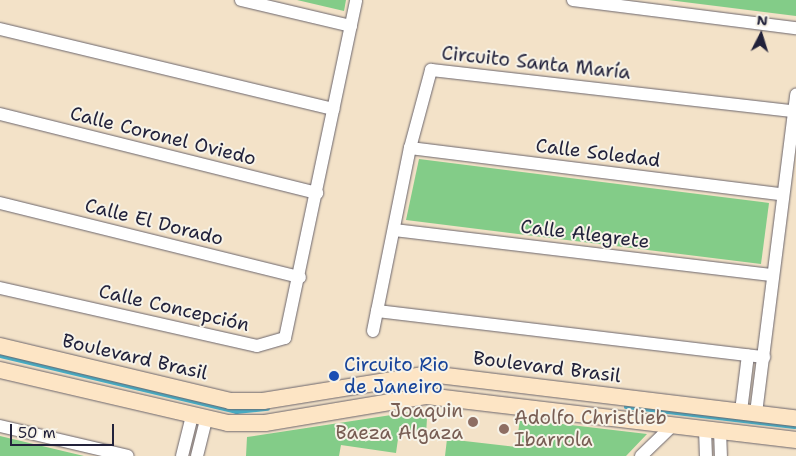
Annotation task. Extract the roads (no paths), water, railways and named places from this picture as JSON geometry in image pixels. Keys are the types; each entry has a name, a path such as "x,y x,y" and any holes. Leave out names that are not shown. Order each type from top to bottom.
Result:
{"main road":[{"name":"Boulevard Brasil","path":"0,346 248,402 430,374 796,418"},
{"path":"0,370 199,418 248,425 427,396 796,440"}],"street":[{"path":"241,0 351,26"},
{"name":"Calle Concepción","path":"0,288 257,346 285,338 288,334 300,277 356,0"},
{"path":"573,0 796,28"},
{"path":"0,31 334,109"},
{"name":"Circuito Santa María","path":"373,331 410,148 426,77 431,70 439,68 793,111"},
{"path":"748,412 764,357 771,276 796,94"},
{"name":"Calle Coronel Oviedo","path":"0,114 317,194"},
{"name":"Calle Soledad","path":"410,148 781,194"},
{"name":"Calle El Dorado","path":"0,203 300,277"},
{"name":"Calle Alegrete","path":"394,230 771,276"},
{"path":"377,312 764,357"},
{"path":"748,355 748,412"},
{"path":"182,456 199,418"},
{"path":"198,456 199,418"},
{"path":"641,456 673,425"},
{"path":"0,426 128,456"},
{"path":"706,456 712,430"},
{"path":"712,430 721,456"}],"waterway":[{"path":"0,355 236,411 267,408"},
{"path":"626,406 794,426"}],"place":[{"name":"Circuito Rio de Janeiro","path":"334,376"},
{"name":"Joaquin Baeza Algaza","path":"473,422"},
{"name":"Adolfo Christlieb Ibarrola","path":"504,429"}]}
